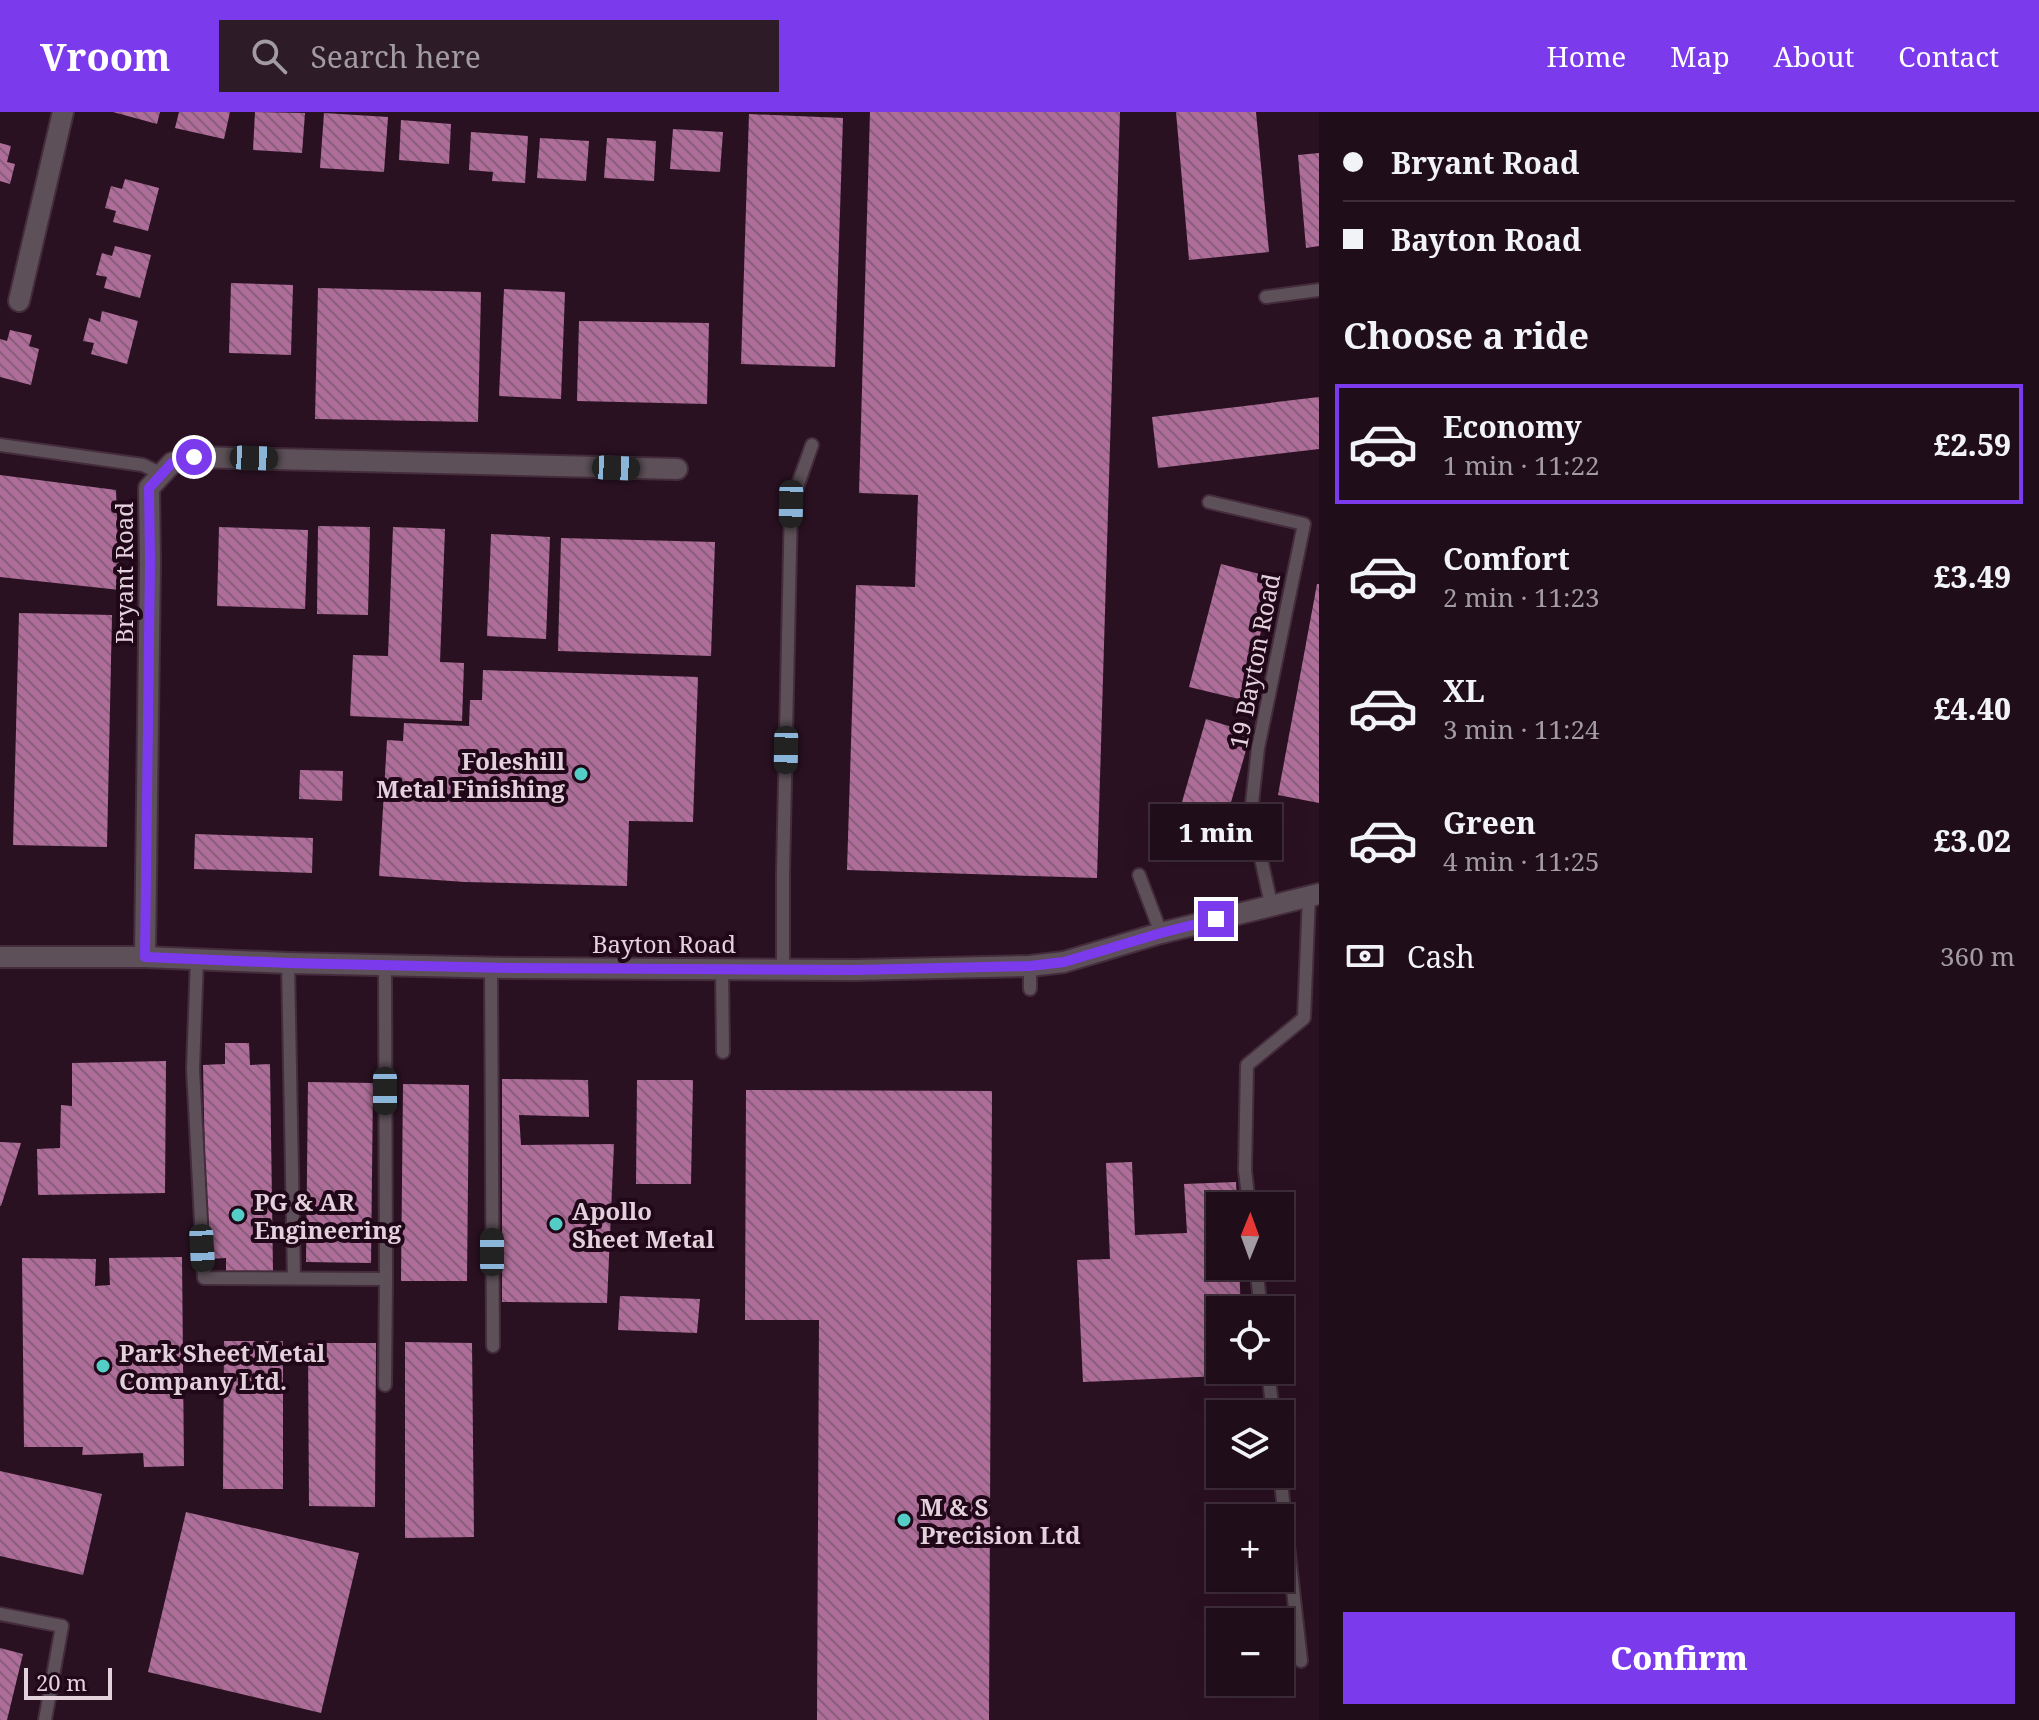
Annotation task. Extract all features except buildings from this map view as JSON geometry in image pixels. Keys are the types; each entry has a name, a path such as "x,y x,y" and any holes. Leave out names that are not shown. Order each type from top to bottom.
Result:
{"street":[{"path":"19,301 63,112"},
{"path":"162,474 172,463 194,457 677,469"},
{"name":"Bryant Road","path":"145,957 149,488 162,474"},
{"name":"Bayton Road","path":"0,957 145,957 385,965 783,970 1030,966 1064,962 1161,933 1314,895"}],"lane":[{"path":"1266,297 1319,290"},
{"path":"0,445 143,465 162,474"},
{"path":"783,970 791,504 812,445"},
{"name":"19 Bayton Road","path":"1209,502 1304,524 1258,748 1251,813 1271,904"},
{"path":"1139,875 1161,933"},
{"path":"1247,1192 1247,1065 1304,1018 1314,895"},
{"path":"197,959 193,1069 204,1278 386,1279"},
{"path":"288,963 294,1278"},
{"path":"385,965 385,1385"},
{"path":"1030,966 1030,989"},
{"path":"491,967 493,1346"},
{"path":"722,969 723,1052"},
{"path":"1282,1488 1301,1661"},
{"path":"0,1614 62,1626 45,1720"}],"place":[{"name":"Foleshill Metal Finishing","path":"581,774"},
{"name":"PG & AR Engineering","path":"238,1215"},
{"name":"Apollo Sheet Metal","path":"556,1224"},
{"name":"Park Sheet Metal Company Ltd.","path":"103,1366"},
{"name":"M & S Precision Ltd","path":"904,1520"}],"route":[{"path":"194,457 172,463 149,488 145,957 515,968 855,970 1030,966 1064,962 1216,919"}]}
